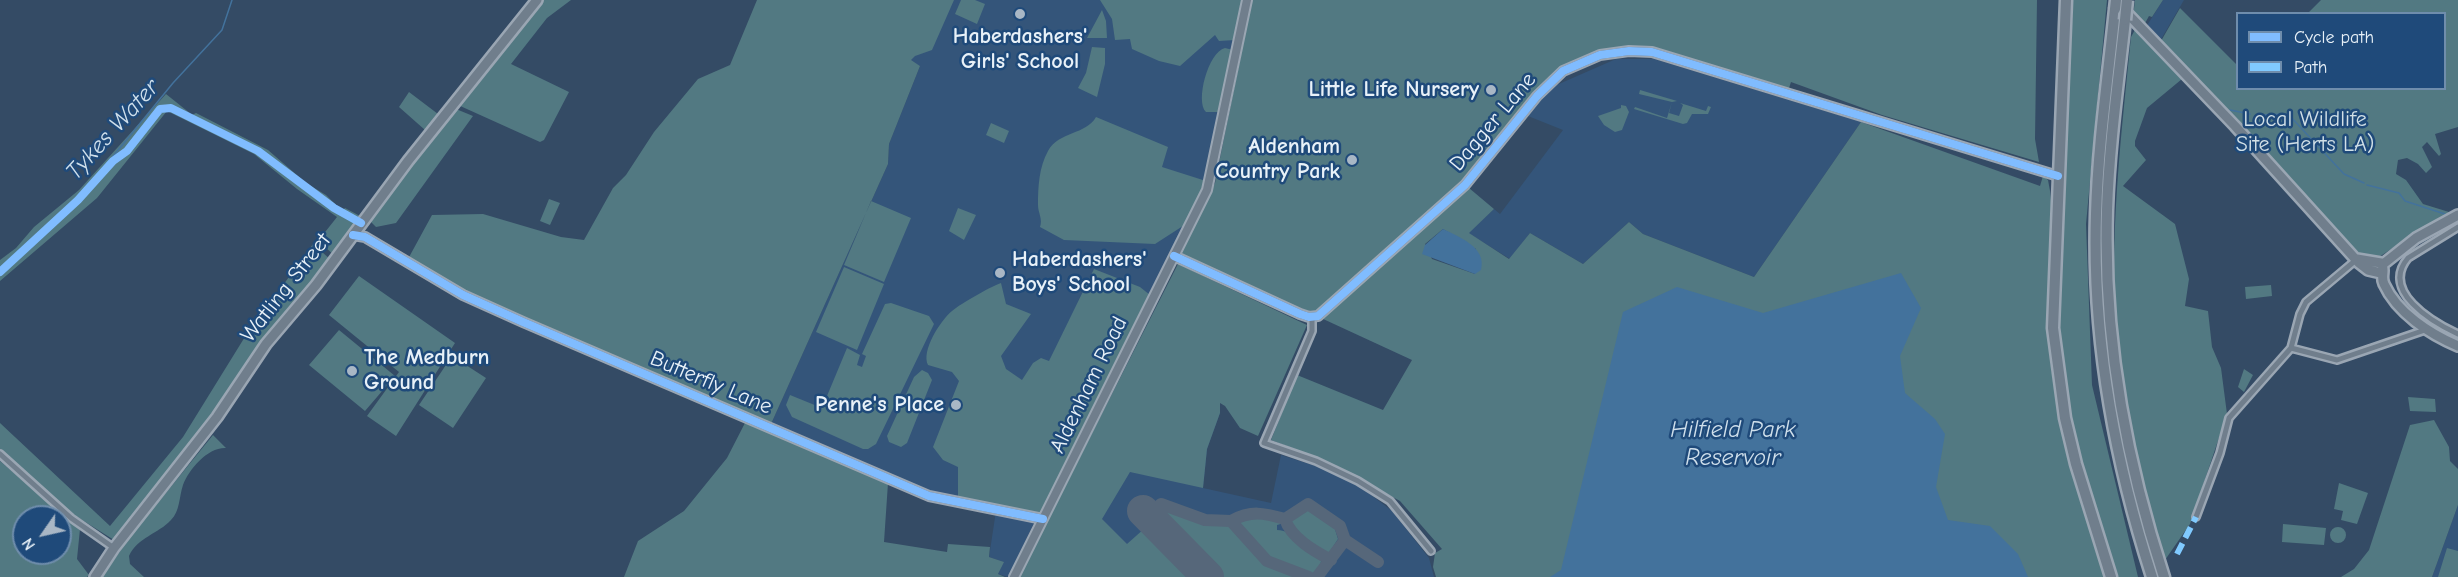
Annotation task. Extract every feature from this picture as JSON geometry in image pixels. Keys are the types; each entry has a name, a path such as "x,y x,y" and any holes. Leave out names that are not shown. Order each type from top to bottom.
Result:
{"highway":[{"path":"2066,0 2053,279 2056,369 2076,464 2111,577"},
{"path":"2127,0 2108,188 2109,311 2116,382 2127,446 2143,511 2164,577"},
{"path":"2115,3 2097,188 2098,312 2105,384 2118,456 2152,577"}],"main road":[{"name":"Watling Street","path":"95,577 114,548 217,417 266,344 360,231 537,0"},
{"path":"2115,3 2357,259 2378,268 2389,293 2426,330 2458,346"},
{"path":"2378,268 2416,238 2458,215"}],"street":[{"name":"Aldenham Road","path":"1014,577 1209,183 1247,0"},
{"name":"Dagger Lane","path":"1312,318 1331,306 1459,191 1553,79 1587,59 1614,52 1652,52 2058,176"},
{"path":"2458,227 2409,258 2402,266 2399,278 2405,295 2427,317 2458,334"},
{"name":"Butterfly Lane","path":"360,231 464,295 929,496 1043,519"},
{"path":"1174,256 1312,318 1312,331 1264,443 1316,461 1358,481 1390,501 1431,551"},
{"path":"2196,517 2220,453 2229,418 2291,348 2300,314 2306,302 2357,259"},
{"path":"2291,348 2337,360 2426,330"},
{"path":"0,454 71,518 114,548"}],"shaded area":[{"name":"Haberdashers' Boys' School","path":"784,0 1243,0 1206,181 1041,513 932,494 771,424 888,164 889,144 920,66"},
{"path":"2163,0 2184,0 2160,41 2146,27"},
{"path":"1616,59 1654,59 1861,122 1754,277 1643,234 1629,222 1583,264 1530,233 1510,259 1468,233 1494,209 1500,214 1563,130 1528,116 1552,87"},
{"path":"1220,402 1220,413 1207,449 1203,488 1271,503 1281,455 1322,468 1362,488 1392,511 1429,558 1434,577 1019,577 1097,419"},
{"path":"2458,505 2458,577 2432,577"},
{"path":"996,511 1035,521 1008,577 998,574 1003,562 989,557"}],"green space":[{"path":"542,0 571,0 547,18 511,64 569,92 544,140 540,142 458,105"},
{"path":"757,0 954,0 932,50 915,56 911,60 920,66 889,144 888,164 771,424 541,327 408,259 432,215 483,214 561,237 584,240 613,188 626,175 654,132 698,79 730,65"},
{"path":"961,0 975,0 985,4 977,24 955,14"},
{"path":"1100,0 1243,0 1235,40 1219,41 1215,35 1180,66 1159,61 1132,49 1130,39 1115,40 1112,19"},
{"name":"Aldenham Country Park","path":"1252,0 2037,0 2035,139 2039,162 1882,115 1791,82 1788,91 1644,48 1624,47 1594,53 1563,68 1471,176 1323,309 1307,313 1181,255 1215,183"},
{"path":"2073,0 2107,0 2086,224 2092,385 2138,577 2118,577 2070,427 2057,353 2059,229 2065,177"},
{"path":"2135,0 2163,0 2144,25 2133,17"},
{"name":"Local Wildlife Site (Herts LA)","path":"2321,0 2458,0 2458,127 2435,134 2441,154 2439,156 2427,142 2422,147 2432,167 2426,173 2418,164 2407,158 2398,160 2396,174 2406,180 2423,204 2449,212 2450,215 2426,226 2376,259 2358,256 2151,32 2161,41 2180,8 2236,64 2236,90 2446,90 2446,12 2309,12"},
{"path":"1102,10 1106,21 1107,38 1087,38"},
{"path":"2136,28 2182,79 2147,108 2135,141 2135,146 2146,160 2123,186 2175,224 2189,279 2185,306 2208,311 2212,347 2221,368 2227,414 2190,524 2165,560 2132,437 2121,374 2115,310 2118,173 2131,37"},
{"path":"1092,47 1105,48 1105,64 1097,97 1078,88 1086,73"},
{"path":"1225,48 1233,50 1220,112 1206,112 1202,98 1205,78 1213,58"},
{"path":"1640,90 1677,101 1672,102 1639,94"},
{"path":"409,92 438,114 425,130 399,107"},
{"path":"166,94 191,114 169,106 159,108 127,150 109,163 79,198 0,271 0,260 16,248 34,227 79,190"},
{"path":"1672,102 1669,113 1679,116 1683,105 1680,103 1706,111 1708,106 1711,107 1708,114 1692,114 1687,123 1683,124 1634,109 1635,107 1667,118"},
{"path":"1621,105 1626,106 1629,112 1622,130 1615,132 1604,125 1598,116 1621,108"},
{"path":"165,108 174,109 257,152 296,181 258,150 192,115 196,113 268,150 306,183 326,195 342,211 345,208 360,216 334,255 318,241 337,217 297,189 254,154 167,111 97,198 0,281 0,274 80,201"},
{"path":"456,109 473,116 396,223 376,227 368,219"},
{"path":"1096,117 1168,147 1162,167 1206,181 1186,224 1155,244 1064,240 1040,227 1039,184 1048,151 1059,140 1086,127"},
{"path":"1861,122 2040,186 2043,176 2048,180 2052,214 2048,324 2054,385 2073,468 2108,577 1436,577 1433,567 1435,553 1442,549 1400,501 1330,463 1271,440 1297,375 1383,410 1412,360 1321,318 1469,188 1494,209 1469,233 1509,259 1530,233 1583,264 1629,222 1643,234 1754,277","holes":["1443,229 1476,249 1475,274 1432,259 1425,244"]},
{"path":"991,123 1009,131 1004,143 986,135"},
{"path":"549,199 560,203 550,225 540,221"},
{"path":"871,201 911,218 884,282 844,265"},
{"path":"958,208 976,215 964,240 949,231"},
{"path":"313,244 331,260 203,431 114,540 72,514 72,505 62,505 0,449 0,423 110,526 183,437 243,340"},
{"path":"1178,264 1307,325 1258,436 1240,428 1225,406 1220,403 1220,413 1207,449 1203,488 1130,472 1102,519 1127,544 1145,528 1193,577 1019,577"},
{"path":"844,267 884,284 857,350 816,332"},
{"path":"1094,269 1140,287 1150,295 1041,513 958,497 958,467 943,460 933,447 959,381 952,372 928,365 929,344 937,329 956,308 1001,283 1006,304 1031,314 1001,356 1006,369 1022,380 1033,363 1041,358 1049,361"},
{"path":"359,276 455,343 396,436 367,416 399,372 329,315"},
{"path":"2271,285 2272,296 2246,299 2245,287"},
{"path":"891,303 929,316 934,324 876,444 863,449 792,417 786,405 790,395 822,408 847,348 860,355 857,365 862,367 866,356 862,354 885,304"},
{"name":"The Medburn Ground","path":"339,330 395,376 365,411 309,365"},
{"path":"452,356 486,378 453,428 419,405"},
{"path":"2244,369 2253,375 2244,392 2238,387"},
{"path":"922,370 928,373 932,380 907,443 901,447 889,442 887,436 914,377"},
{"path":"2408,397 2435,399 2436,412 2410,411"},
{"path":"2434,420 2449,447 2450,461 2458,469 2458,505 2432,577 2341,577 2354,569 2369,550 2410,425"},
{"path":"746,421 888,483 884,542 947,552 948,544 990,547 989,557 1004,562 998,574 1005,577 624,577 638,541 684,511 727,458"},
{"path":"213,435 226,448 213,451 194,466 183,485 174,516 166,525 138,544 129,556 130,564 144,577 102,577 130,537"},
{"path":"0,461 52,505 12,505 12,565 72,565 72,522 80,529 77,559 89,575 87,577 0,577"},
{"path":"2339,483 2368,493 2357,524 2341,520 2343,511 2334,509"},
{"path":"1162,507 1208,523 1233,525 1266,563 1302,577 1222,577 1161,513"},
{"path":"1307,509 1334,526 1338,539 1327,556 1313,548 1290,526 1290,522"},
{"path":"1252,515 1284,523 1277,525 1277,530 1290,533 1323,558 1315,574 1310,575 1266,557 1238,523 1238,520"},
{"path":"2283,524 2326,528 2324,545 2282,542"},
{"path":"2338,527 2346,535 2338,543 2330,535"},
{"path":"2447,548 2458,551 2458,577 2438,577"}],"water":[{"path":"1443,229 1464,239 1476,249 1482,262 1481,270 1475,274 1422,254 1425,245"},
{"name":"Hilfield Park Reservoir","path":"1901,273 1921,308 1900,356 1905,393 1935,419 1945,434 1936,487 1948,520 1990,526 2018,554 2028,577 1550,577 1561,570 1623,312 1677,287 1763,313"}],"waterway":[{"name":"Tykes Water","path":"0,270 76,200 97,176 173,83 222,30 232,0"},
{"path":"2230,110 2250,114"},
{"path":"2259,115 2288,114 2344,174 2364,183"},
{"path":"2367,185 2399,193 2405,201 2445,214"}],"taxiway":[{"path":"1152,521 1151,513 1161,504 1205,520 1231,521 1267,561 1309,577"},
{"path":"1231,521 1251,514 1271,515 1285,519 1308,504 1340,526 1345,540 1378,562"},
{"path":"1285,519 1298,538 1331,560"},
{"path":"1317,577 1345,540"}],"runway":[{"path":"1143,511 1208,577"}],"marked path":[{"path":"2177,554 2196,517"}],"cycle path":[{"path":"1174,256 1300,314 1309,317 1318,316 1465,185 1537,96 1563,71 1600,55 1629,51 1652,52 2058,176"},
{"path":"0,272 78,200 113,161 127,151 160,109 171,108 258,151 334,208 361,223"},
{"path":"353,235 365,237 463,295 929,496 1043,519"}],"place":[{"name":"Haberdashers' Girls' School","path":"1020,14"},
{"name":"Little Life Nursery","path":"1491,90"},
{"name":"Aldenham Country Park","path":"1352,160"},
{"name":"Haberdashers' Boys' School","path":"1000,273"},
{"name":"The Medburn Ground","path":"352,371"},
{"name":"Penne's Place","path":"956,405"}]}
